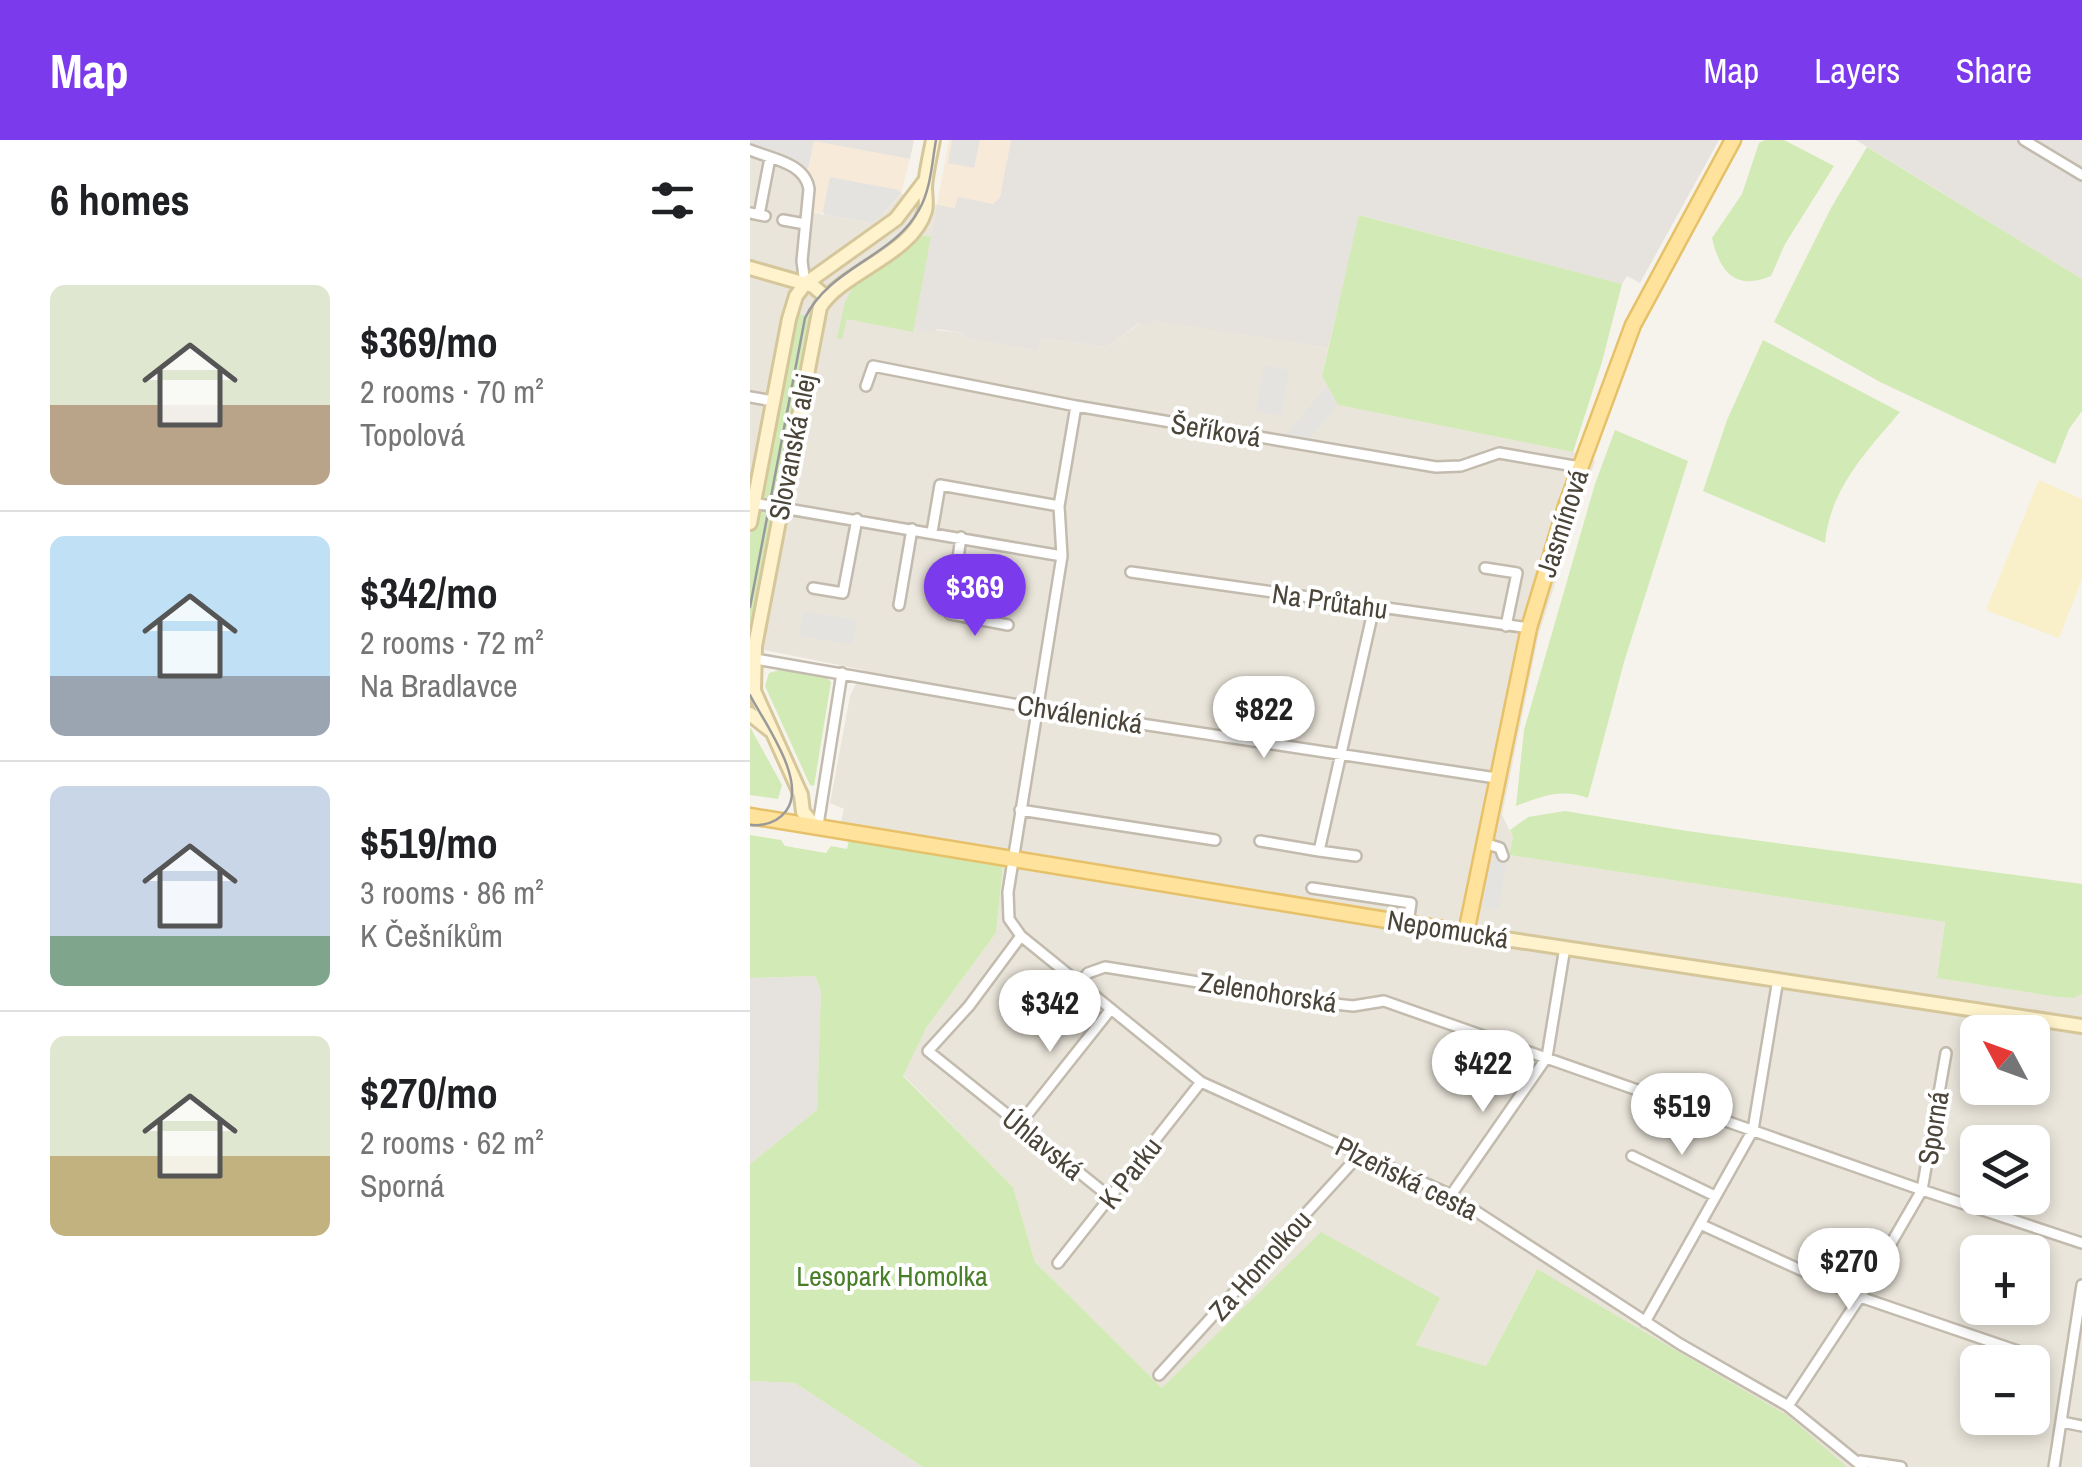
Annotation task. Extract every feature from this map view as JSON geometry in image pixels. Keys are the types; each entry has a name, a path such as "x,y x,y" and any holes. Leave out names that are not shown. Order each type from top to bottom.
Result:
{"main road":[{"path":"750,268 805,284 826,297 915,228 926,209 926,179 933,140"},
{"name":"Jasmínová","path":"1466,934 1529,628 1580,466 1633,325 1733,140"},
{"path":"805,284 896,219 926,179"},
{"name":"Slovanská alej","path":"750,523 791,310 805,284"},
{"name":"Slovanská alej","path":"816,825 804,815 802,802 752,686 755,646 814,328 826,297"},
{"path":"750,714 774,736"},
{"path":"786,821 798,812 802,802"},
{"name":"Nepomucká","path":"750,816 1466,934 2082,1026"}],"street":[{"path":"2024,140 2082,175"},
{"name":"Slovanská alej","path":"750,150 806,176 809,190 802,261 805,284"},
{"path":"758,215 770,158"},
{"path":"783,220 805,224"},
{"name":"Šeříková","path":"866,386 873,366 1076,406 1436,467 1461,466 1499,453 1580,466"},
{"path":"750,397 773,401"},
{"path":"1022,936 1009,919 1008,892 1062,556 1059,506 1076,406"},
{"path":"932,532 940,484 1059,506"},
{"path":"753,503 1062,556"},
{"path":"813,588 843,593 857,519"},
{"path":"899,605 912,528"},
{"path":"961,537 950,614 1008,625"},
{"path":"1485,568 1517,573 1506,626"},
{"name":"Na Průtahu","path":"1130,572 1529,628"},
{"path":"1319,851 1374,608"},
{"name":"Chválenická","path":"753,658 1036,708 1496,778"},
{"path":"816,825 842,673"},
{"path":"1020,810 1215,840"},
{"path":"1260,841 1356,856"},
{"path":"1484,843 1500,848 1502,856"},
{"path":"1312,888 1411,904 1408,923"},
{"name":"Plzeňská cesta","path":"1022,936 1201,1082 1451,1195 1645,1322 1788,1406 1860,1464"},
{"name":"Úhlavská","path":"1022,936 970,1006 928,1051 1111,1198"},
{"path":"1451,1195 1546,1057 1566,948"},
{"name":"Zelenohorská","path":"1080,983 1088,973 1105,966 1335,1004 1353,1006 1384,1001 2082,1243"},
{"path":"1645,1322 1753,1130 1778,979"},
{"path":"1019,1125 1111,1009"},
{"name":"Sporná","path":"1788,1406 1860,1297 1922,1190 1946,1052"},
{"name":"K Parku","path":"1058,1263 1201,1082"},
{"name":"Za Homolkou","path":"1160,1376 1360,1154"},
{"path":"1632,1156 1715,1196"},
{"path":"1700,1224 1860,1297 2000,1345"},
{"path":"2054,1467 2082,1285"},
{"path":"2062,1422 2082,1426"},
{"path":"1860,1464 1901,1467"}],"shaded area":[{"path":"750,140 914,140 910,159 814,141 808,169 750,145"},
{"path":"750,140 814,141 808,169 750,145"},
{"path":"949,140 1011,140 1000,197 993,204 958,197 956,208 937,205"},
{"path":"952,140 980,140 974,168 948,163"},
{"path":"1011,140 1719,140 1640,283 1627,276 1622,284 1360,215 1328,348 1152,320 1151,324 1139,323 1107,347 1041,338 1038,351 965,338 964,333 937,329 932,333 914,328 937,205 955,208 958,197 993,204 1000,197"},
{"path":"1856,140 2082,140 2082,279 1923,181"},
{"path":"814,141 910,159 901,194 878,220 869,223 810,211 816,182 805,169 809,169"},
{"path":"750,145 805,169 809,178 816,181 810,212 869,223 878,220 901,194 937,205 915,328 964,333 966,338 1038,351 1041,338 1107,347 1152,319 1328,348 1322,376 1338,405 1573,452 1595,461 1539,633 1502,815 1513,837 1509,855 1945,922 1937,978 2058,997 2082,994 2082,1467 1846,1467 1536,1270 1486,1366 1416,1345 1439,1298 1162,1388 1035,1262 1013,1187 903,1075 926,1028 996,933 1003,865 837,838 844,809 830,803 850,696 863,670 750,647"},
{"path":"830,177 901,193 871,223 825,215"},
{"path":"1264,366 1289,370 1281,416 1256,411"},
{"path":"1327,386 1338,405 1304,445 1281,440"},
{"path":"803,611 857,620 853,645 799,636"},
{"path":"1491,854 1507,857 1499,910 1482,907"},
{"path":"815,976 821,991 817,1110 750,1164 750,978"},
{"path":"750,1381 795,1383 923,1467 750,1467"}],"green space":[{"path":"1784,140 1834,166 1785,244 1771,276 1739,280 1725,269 1712,238 1742,194 1759,143"},
{"path":"1867,147 2082,279 2082,411 2069,429 2055,464 1880,382 1774,322 1831,208"},
{"path":"1359,215 1622,284 1573,452 1338,405 1322,376"},
{"path":"921,235 931,237 913,332 847,319 842,339 837,338 845,302 853,287"},
{"path":"794,313 812,317 778,495 769,500 760,495"},
{"path":"1763,340 1900,412 1842,488 1825,543 1703,491 1727,420"},
{"path":"1615,430 1688,461 1624,662 1588,798 1543,796 1516,806 1524,730 1595,484"},
{"path":"764,509 775,517 750,643 750,537 754,517"},
{"path":"779,670 831,682 814,786 810,785 765,686 769,673"},
{"path":"750,727 782,785 778,799 750,795"},
{"path":"1565,811 2082,884 2082,994 2058,997 1937,978 1945,922 1509,855 1513,837 1510,830 1528,817"},
{"name":"Lesopark Homolka","path":"750,835 826,853 831,846 847,849 849,840 1003,865 996,933 926,1028 903,1076 1013,1187 1035,1262 1162,1388 1321,1232 1440,1298 1416,1345 1486,1366 1537,1269 1788,1416 1847,1467 923,1467 795,1383 750,1381 750,1164 817,1110 821,991 815,976 750,978"}],"sand":[{"path":"2039,480 2082,499 2082,579 2059,638 1986,610"}],"tram line":[{"path":"750,607 805,318 830,286 908,226 926,193 936,140"},
{"path":"750,695 782,753 792,785 791,799 779,818 750,825"}]}
